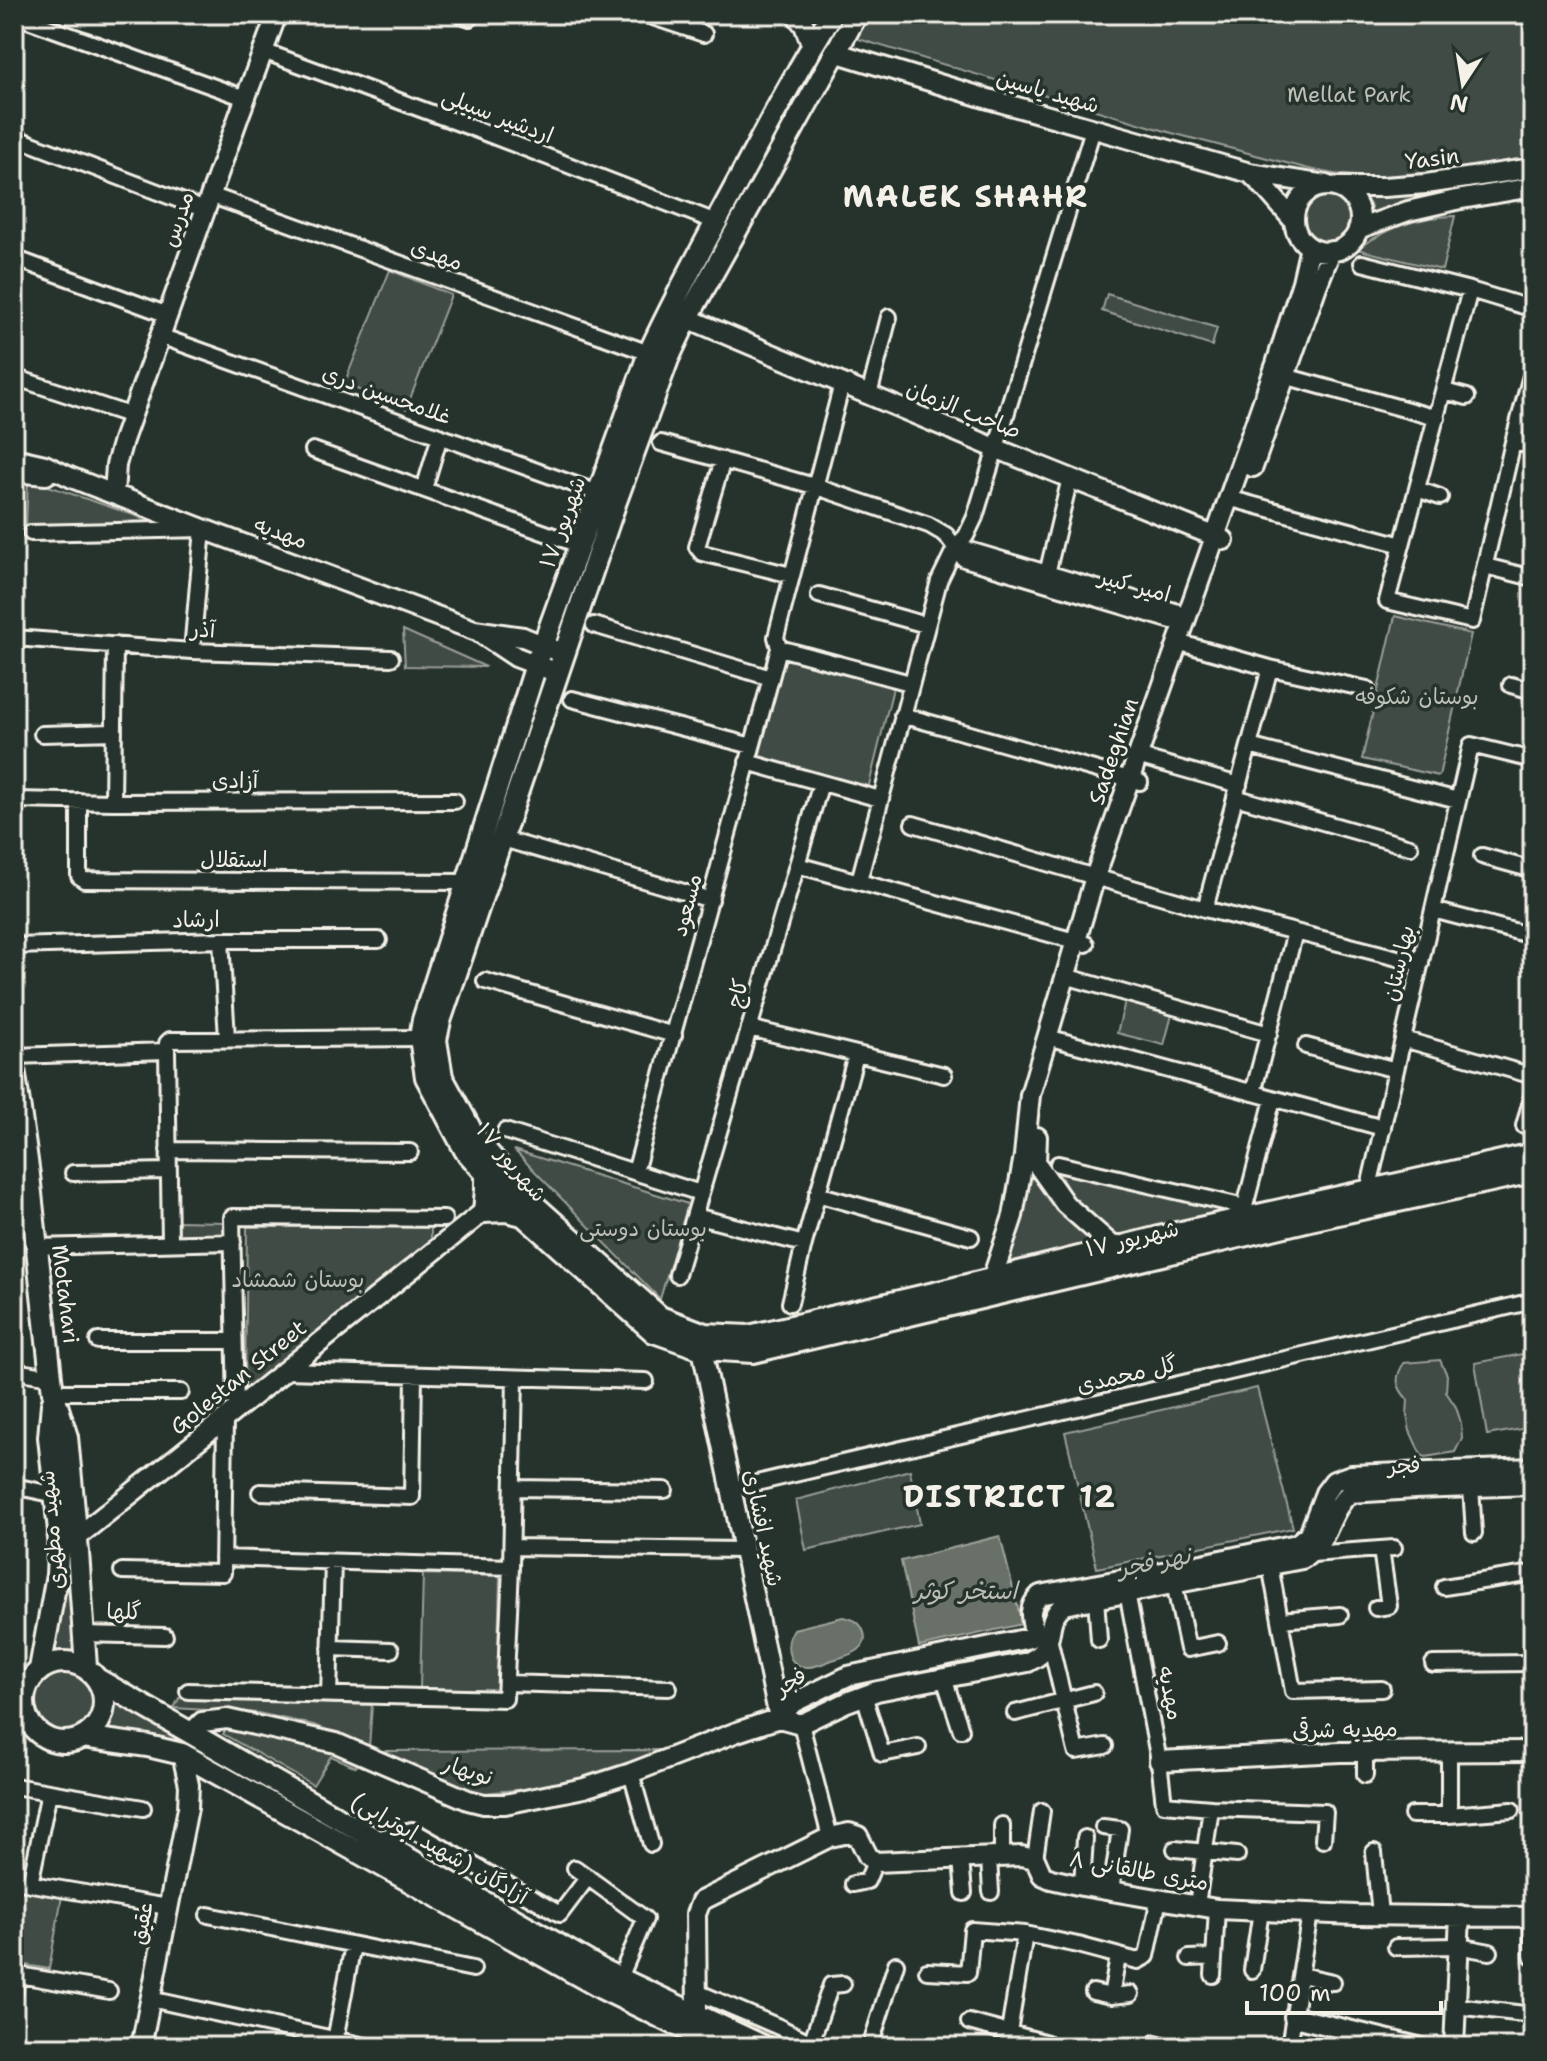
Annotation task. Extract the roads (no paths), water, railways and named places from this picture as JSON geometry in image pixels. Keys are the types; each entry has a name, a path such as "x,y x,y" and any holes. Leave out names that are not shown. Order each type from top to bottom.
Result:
{"main road":[{"name":"۱۷ شهریور","path":"832,14 716,222 678,315 668,359 607,497 579,545 536,665 423,1020 420,1038 426,1077 465,1150 486,1173 531,1202 660,1317 704,1341 749,1336 992,1279 1244,1213 1370,1199 1533,1172"},
{"name":"۱۷ شهریور","path":"857,14 678,315 649,353 561,663 440,1021 436,1040 442,1077 476,1139 523,1215 654,1332 753,1352 1370,1199 1533,1154"},
{"name":"Motahari","path":"14,1068 48,1339 52,1384 49,1437 59,1531 57,1575 28,1676"},
{"path":"486,1173 484,1212 506,1211 523,1215"},
{"name":"شهید مطهری","path":"52,1384 67,1437 83,1634 91,1673"},
{"path":"14,1723 59,1742 83,1737 94,1729 101,1718 104,1704 103,1691 91,1673 72,1662 62,1661 51,1663 28,1676 25,1712 37,1732"},
{"name":"آزادگان (شهید ابوترابی)","path":"91,1673 620,1978 765,2047"},
{"name":"آزادگان (شهید ابوترابی)","path":"83,1737 182,1754 601,1988 722,2047"},
{"path":"278,1808 291,1790"}],"street":[{"name":"مدرس","path":"123,440 277,14"},
{"path":"644,14 704,34"},
{"path":"795,14 804,25 812,46"},
{"path":"14,15 245,98"},
{"name":"اردشیر سبیلی","path":"263,51 716,222"},
{"name":"شهید یاسین","path":"834,52 1250,173 1331,186"},
{"path":"859,881 939,581 956,546 971,528 1093,129"},
{"name":"مهدی","path":"14,137 649,353"},
{"name":"Yasin","path":"1331,186 1426,184 1533,168"},
{"path":"1250,173 1294,221"},
{"path":"1331,186 1346,191 1354,199 1360,219 1354,238 1347,245 1323,252 1302,240 1296,231 1295,212 1303,196 1310,190 1331,186"},
{"name":"Yasin","path":"1358,229 1408,211 1533,187"},
{"name":"Sadeghian","path":"1279,375 1310,247"},
{"name":"Sadeghian","path":"992,1279 1013,1216 1024,1156 1030,1095 1052,1039 1101,878 1219,538 1279,375 1331,251"},
{"path":"14,258 168,315"},
{"path":"1362,263 1533,309"},
{"path":"1470,290 1387,601 1472,621 1533,368"},
{"name":"صاحب الزمان","path":"678,315 1219,538"},
{"path":"869,395 889,317"},
{"name":"غلامحسین دری","path":"160,336 607,497"},
{"path":"1279,375 1437,418"},
{"path":"14,377 132,416"},
{"name":"مسعود","path":"635,1172 779,648 776,637 842,384"},
{"path":"1444,391 1467,397"},
{"path":"424,489 440,436"},
{"path":"80,481 105,467 123,440"},
{"path":"114,494 116,465 123,440"},
{"path":"1513,442 1533,446"},
{"name":"امیر کبیر","path":"661,443 814,486 929,525 946,535 956,546 1172,621 1176,617 1175,611 1046,577"},
{"path":"313,450 579,545"},
{"name":"مهدیه","path":"14,458 45,465 203,529 474,630 516,657 536,665 561,663"},
{"path":"723,460 698,550 791,575"},
{"name":"مهدیه","path":"14,472 80,481"},
{"path":"1046,577 1070,478"},
{"path":"1417,489 1440,497"},
{"path":"1234,499 1402,545"},
{"path":"31,533 203,529 192,651"},
{"path":"1485,566 1533,578"},
{"path":"819,595 926,625"},
{"path":"594,625 771,678"},
{"name":"مهدیه","path":"474,630 523,637 544,645 561,663"},
{"name":"آذر","path":"14,638 192,651 391,658"},
{"path":"1182,644 1270,668 1367,689"},
{"path":"113,802 115,645"},
{"path":"779,648 910,683"},
{"path":"1205,909 1270,668"},
{"path":"1511,685 1533,691"},
{"path":"572,699 752,746"},
{"path":"902,715 1134,781"},
{"path":"42,734 114,732"},
{"name":"بهارستان","path":"1370,1199 1383,1128 1471,745 1533,760"},
{"path":"1249,746 1458,800"},
{"path":"1142,757 1410,847"},
{"path":"747,762 880,799"},
{"name":"کاج","path":"677,1275 821,783"},
{"name":"آزادی","path":"14,800 455,801"},
{"name":"استقلال","path":"79,801 79,876 84,880 466,882"},
{"path":"913,824 1205,909 1421,964"},
{"path":"503,839 711,900"},
{"path":"1482,856 1533,870"},
{"path":"797,865 1081,943"},
{"path":"1433,910 1533,936"},
{"path":"1253,1093 1295,932"},
{"path":"221,940 227,1038"},
{"name":"ارشاد","path":"14,946 221,940 379,940"},
{"path":"1070,978 1269,1034"},
{"path":"485,981 674,1035"},
{"path":"749,1028 944,1075"},
{"path":"14,1056 227,1038 420,1038"},
{"path":"1052,1039 1383,1128"},
{"name":"Sadeghian","path":"1052,1039 1038,1113 1036,1163 1065,1204 1115,1248"},
{"path":"1403,1039 1533,1076"},
{"path":"168,1045 170,1242"},
{"path":"1306,1046 1396,1070"},
{"path":"790,1303 856,1055"},
{"path":"1524,1126 1533,1093"},
{"path":"1058,1164 1244,1213 1273,1099"},
{"path":"505,1131 697,1192"},
{"path":"168,1150 410,1152"},
{"path":"73,1173 168,1171"},
{"name":"Golestan Street","path":"77,1537 510,1190"},
{"path":"817,1194 971,1237"},
{"path":"695,1216 804,1244"},
{"path":"223,1566 234,1341 232,1217 444,1219"},
{"path":"36,1247 233,1242"},
{"name":"گل محمدی","path":"731,1489 1533,1301"},
{"path":"98,1341 234,1341"},
{"name":"شهید افشاری","path":"704,1341 743,1550 779,1718"},
{"path":"14,1371 52,1384 181,1392"},
{"path":"285,1371 646,1381"},
{"path":"260,1492 412,1497 414,1375"},
{"path":"188,1691 505,1699 515,1378"},
{"name":"فجر","path":"1533,1468 1471,1479 1350,1493 1335,1512 1318,1548 1302,1559 1064,1605 1055,1611 1051,1619 1049,1638 1043,1653 1028,1662 877,1691 801,1724 779,1718 793,1703 848,1676 1030,1638 1034,1631 1030,1614 1033,1602 1040,1595 1297,1544 1309,1534 1325,1493 1334,1481 1351,1475 1471,1479 1533,1485"},
{"path":"1471,1479 1474,1533"},
{"path":"14,1486 56,1495"},
{"path":"513,1488 665,1490"},
{"path":"512,1547 743,1550"},
{"path":"1312,1554 1388,1548 1389,1606 1376,1608"},
{"path":"329,1695 333,1562"},
{"path":"122,1571 333,1562 511,1567"},
{"path":"1270,1565 1293,1691 1382,1689"},
{"path":"1444,1587 1533,1573"},
{"path":"1174,1583 1188,1649 1218,1643"},
{"name":"مهدیه","path":"1127,1592 1159,1761 1164,1804 1211,1808"},
{"path":"1096,1598 1099,1640"},
{"path":"1280,1620 1340,1615"},
{"name":"گلها","path":"83,1634 165,1636"},
{"path":"1049,1638 1076,1751 1105,1746"},
{"path":"330,1648 391,1650"},
{"path":"1433,1664 1533,1663"},
{"path":"944,1678 961,1730"},
{"path":"506,1683 669,1688"},
{"path":"1015,1713 1094,1693"},
{"path":"864,1695 882,1754 918,1747"},
{"name":"نوبهار","path":"192,1732 202,1722 227,1719 336,1743 468,1800 505,1804 584,1788 779,1718"},
{"path":"801,1724 830,1837"},
{"path":"1449,1751 1449,1815"},
{"name":"مهدیه شرقی","path":"1159,1761 1365,1752 1533,1751"},
{"path":"1365,1752 1365,1775"},
{"path":"182,1754 189,1785 188,1808"},
{"path":"631,1773 651,1844"},
{"path":"188,1808 201,1786 220,1775"},
{"path":"14,1786 143,1808"},
{"path":"30,1884 49,1792"},
{"name":"عقیق","path":"141,2047 188,1808"},
{"path":"1197,1905 1211,1808 1325,1812 1323,1840"},
{"path":"1412,1815 1512,1810"},
{"path":"697,2015 696,1914 701,1901 830,1837 849,1833 858,1836 868,1856 875,1862 1021,1856 1035,1859 1042,1811"},
{"path":"991,1892 1002,1825"},
{"path":"1103,1827 1120,1829 1111,1891"},
{"path":"376,1839 412,1830 560,1914"},
{"path":"1082,1886 1085,1838"},
{"path":"1175,1849 1237,1855"},
{"path":"1374,1852 1380,1915"},
{"path":"961,1859 964,1893"},
{"name":"۸ متری طالقانی","path":"1035,1859 1042,1875 1082,1886 1217,1909 1532,1917"},
{"path":"853,1884 867,1881 875,1862"},
{"path":"575,1868 645,1919 620,1978"},
{"path":"558,1943 560,1914 588,1877"},
{"path":"14,1881 168,1907"},
{"path":"927,1971 968,1973 972,1930 1025,1934 1138,1961 1147,1956 1159,1899"},
{"path":"1213,1975 1217,1909"},
{"path":"1252,1970 1261,1911"},
{"path":"1289,2047 1310,1913"},
{"path":"208,1915 473,1969"},
{"path":"1454,2047 1460,1915"},
{"path":"1532,1917 1532,1956"},
{"path":"1009,2032 1025,1934"},
{"path":"334,2043 353,1945"},
{"path":"1396,1947 1458,1946 1490,1952"},
{"path":"1111,1996 1118,1957"},
{"path":"1189,1958 1214,1957"},
{"path":"870,2047 896,1964"},
{"path":"14,1995 16,1974 109,1991"},
{"path":"1301,1975 1333,1982"},
{"path":"697,1992 815,2045 831,1985 843,1984"},
{"path":"1093,1992 1111,1996 1131,1994"},
{"path":"150,1999 334,2043 370,2047"},
{"path":"1456,2006 1533,2015"},
{"path":"1294,2017 1350,2039 1408,2046"},
{"path":"969,2022 1046,2045"},
{"path":"1155,2043 1172,2047"}],"water":[{"name":"استخر کوثر","path":"1000,1536 1022,1624 919,1647 901,1561"},
{"path":"843,1617 861,1627 865,1637 861,1648 811,1667 801,1666 791,1659 788,1647 794,1629"}],"waterway":[{"name":"نهر فجر","path":"1042,1626 1041,1612 1048,1602 1053,1601"},
{"name":"نهر فجر","path":"795,1713 868,1682 1026,1651 1035,1645"}],"district":[{"name":"MALEK SHAHR","path":"966,197"},
{"name":"DISTRICT 12","path":"1010,1497"}],"park label":[{"name":"Mellat Park","path":"1349,94"},
{"name":"بوستان شکوفه","path":"1417,696"},
{"name":"بوستان دوستی","path":"643,1228"},
{"name":"بوستان شمشاد","path":"298,1279"}]}
